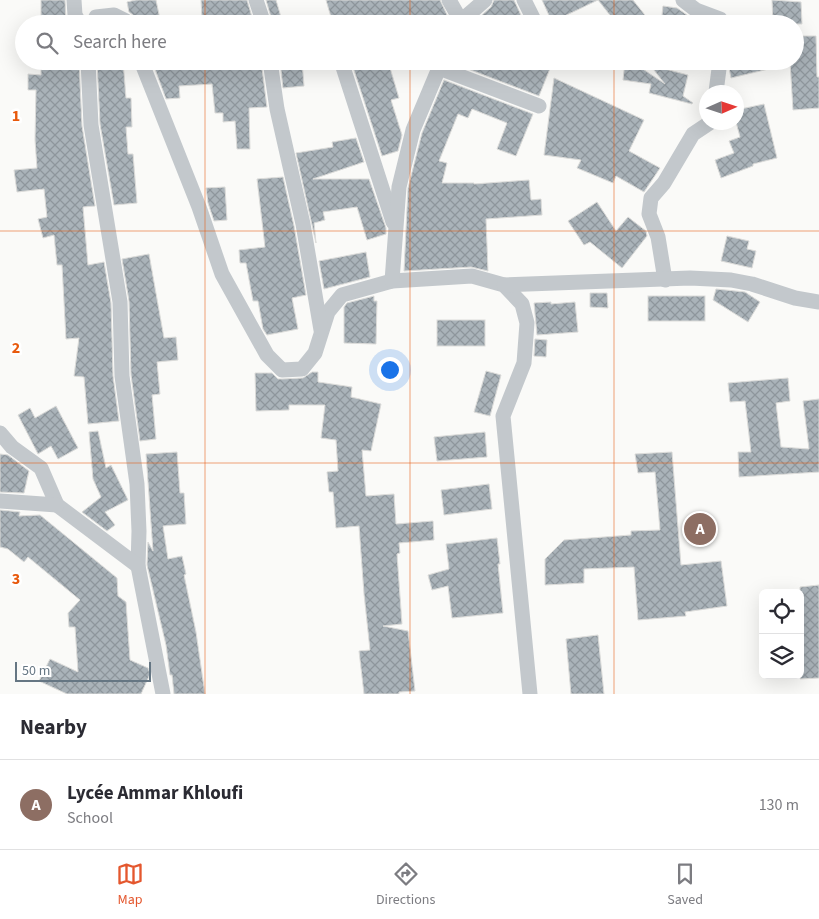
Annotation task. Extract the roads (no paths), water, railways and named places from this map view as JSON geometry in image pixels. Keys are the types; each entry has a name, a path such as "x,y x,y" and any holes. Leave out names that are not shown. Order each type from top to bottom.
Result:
{"street":[{"path":"74,0 75,15"},
{"path":"256,0 261,15"},
{"path":"450,0 457,15"},
{"path":"468,15 485,0"},
{"path":"524,0 532,15"},
{"path":"683,0 696,10 709,15"},
{"path":"88,70 91,125 120,302 122,376 137,484 138,566 162,694"},
{"path":"145,70 199,207 222,274 267,355 282,370 302,369 315,353 328,312 342,295 392,281 472,276 504,285 690,278 731,280 752,284 796,298 819,302"},
{"path":"271,70 277,109 303,224 321,333"},
{"path":"344,70 396,230"},
{"path":"392,281 399,188 413,130 438,70"},
{"path":"455,70 539,106"},
{"path":"717,85 719,70"},
{"path":"665,280 658,237 649,214 651,198 664,183 693,134 699,130"},
{"path":"504,285 522,304 527,324 524,363 503,416 530,694"},
{"path":"0,433 12,447 41,468 57,505 138,566"},
{"path":"0,501 57,505"}],"place":[{"name":"Lycée Ammar Khloufi","path":"700,529"}]}
